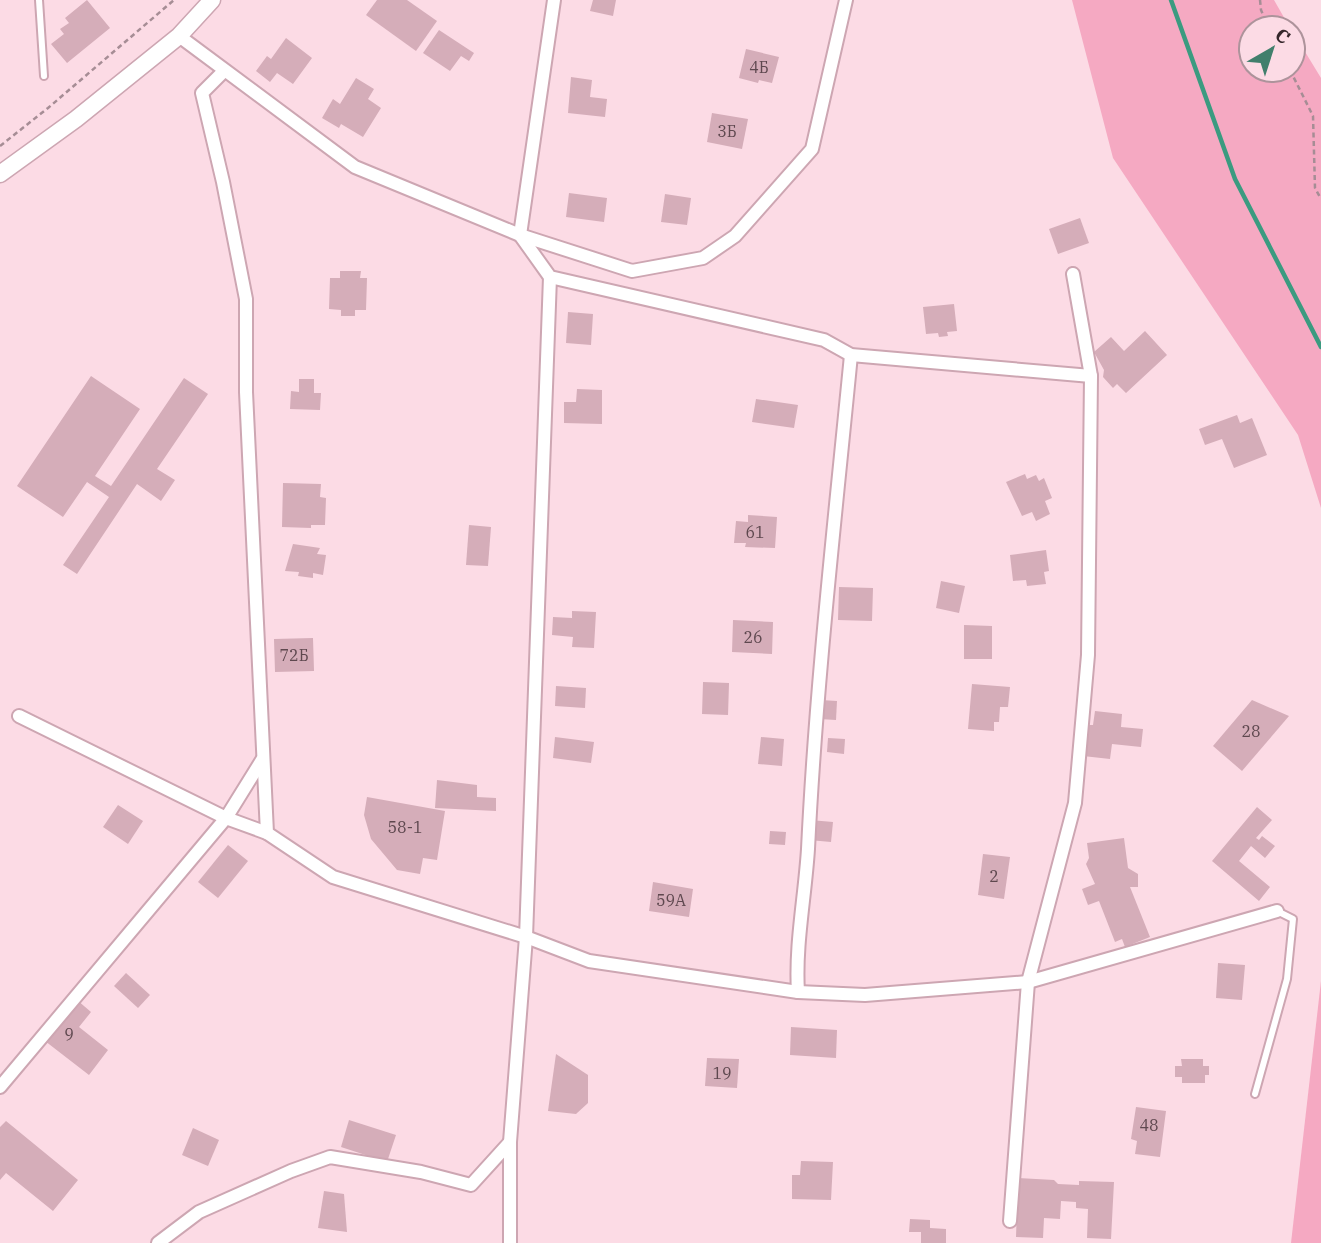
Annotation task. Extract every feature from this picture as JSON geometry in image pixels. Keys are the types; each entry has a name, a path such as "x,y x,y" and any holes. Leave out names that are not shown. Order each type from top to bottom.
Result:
{"main road":[{"path":"0,174 76,119 179,36 212,0"}],"street":[{"path":"510,1243 510,1142 526,937 550,277 520,235 554,0"},
{"path":"179,36 355,167 520,235 632,271 703,258 735,236 812,149 846,0"},
{"path":"224,71 202,93 246,299 246,392 267,833"},
{"path":"1010,1221 1028,982 1075,803 1088,655 1091,376 1073,274"},
{"path":"550,277 824,340 851,355 1091,376"},
{"path":"798,992 796,968 806,886 813,743 851,355"},
{"path":"19,716 226,818 267,833 333,877 526,937 589,961 798,992 865,995 1028,982 1277,911"},
{"path":"0,1087 226,818 262,760"},
{"path":"158,1243 199,1212 291,1171 330,1157 421,1172 471,1185 510,1142"}],"lane":[{"path":"39,0 44,76"},
{"path":"1255,1094 1287,978 1293,919 1277,911"}],"path":[{"path":"0,146 174,0"},
{"path":"1297,84 1313,116 1315,188 1321,198"}],"shaded area":[{"path":"1072,0 1274,0 1282,14 1237,14 1237,84 1307,84 1307,55 1321,78 1321,508 1298,435 1113,158"},
{"path":"1321,981 1321,1243 1291,1243"}],"building":[{"path":"87,0 110,28 67,63 51,44 64,34 60,29 69,23 65,18"},
{"path":"377,0 407,0 437,21 416,51 366,15"},
{"path":"593,0 616,0 613,16 590,11"},
{"path":"439,30 474,53 469,61 461,56 450,71 423,53"},
{"path":"286,38 312,58 293,84 277,73 270,82 256,71 267,56 271,59"},
{"path":"746,49 779,57 772,83 739,78"},
{"path":"571,77 592,80 590,97 607,99 605,117 568,113"},
{"path":"356,78 374,89 368,99 381,108 363,137 341,124 339,128 322,118 333,99 340,104"},
{"path":"712,113 748,119 742,149 707,142"},
{"path":"569,193 607,198 604,222 566,217"},
{"path":"665,194 691,198 687,225 661,222"},
{"path":"1080,218 1089,243 1058,254 1049,229"},
{"path":"340,271 361,271 360,278 367,278 366,310 355,310 355,316 341,316 341,310 329,309 330,278 340,278"},
{"path":"954,304 957,331 947,332 948,336 939,337 938,333 926,334 923,307"},
{"path":"568,312 593,314 591,345 566,343"},
{"path":"1145,331 1167,355 1126,393 1117,384 1113,388 1103,377 1104,370 1094,352 1111,337 1124,351"},
{"path":"91,376 140,409 95,476 111,486 184,378 208,394 157,469 175,480 161,501 137,484 77,574 63,565 109,497 87,482 63,517 17,486"},
{"path":"299,379 314,379 314,393 321,393 320,410 290,409 291,391 299,392"},
{"path":"577,389 602,390 602,424 564,423 564,402 576,402"},
{"path":"756,399 798,405 794,428 752,422"},
{"path":"1237,415 1240,423 1252,418 1267,455 1234,468 1222,439 1205,445 1199,429"},
{"path":"1025,474 1027,479 1036,475 1039,481 1044,478 1052,498 1045,501 1050,514 1036,521 1032,512 1022,516 1006,482"},
{"path":"283,483 321,484 320,497 326,498 325,525 311,525 311,528 282,527"},
{"path":"748,515 777,517 775,548 745,547 746,543 734,543 736,521 748,522"},
{"path":"469,525 491,527 488,566 466,565"},
{"path":"293,544 320,548 317,554 326,555 323,575 313,573 313,578 298,576 299,572 285,571"},
{"path":"1046,550 1049,571 1044,572 1046,584 1027,586 1026,580 1013,581 1010,555"},
{"path":"941,581 965,586 959,613 936,608"},
{"path":"839,587 873,588 872,621 838,620"},
{"path":"572,611 596,612 594,648 572,647 573,637 552,635 553,617 572,618"},
{"path":"733,620 773,622 772,654 732,652"},
{"path":"964,625 992,626 992,659 964,659"},
{"path":"313,638 314,671 275,672 274,639"},
{"path":"703,682 729,683 728,715 702,714"},
{"path":"972,684 1010,687 1008,707 1000,707 999,722 994,722 994,731 968,729"},
{"path":"556,686 586,688 585,708 555,706"},
{"path":"821,700 837,701 836,720 819,719"},
{"path":"1252,700 1289,716 1242,771 1213,746"},
{"path":"1095,711 1122,714 1121,727 1143,729 1141,747 1112,744 1110,759 1083,756 1086,725 1093,725"},
{"path":"555,737 594,742 591,763 553,758"},
{"path":"761,737 784,739 782,766 758,764"},
{"path":"828,738 845,739 844,754 827,752"},
{"path":"437,780 477,785 477,797 496,798 496,811 435,808"},
{"path":"367,797 445,811 437,860 423,858 420,874 397,870 371,839 364,815"},
{"path":"118,805 143,821 128,844 103,827"},
{"path":"1257,807 1272,820 1256,838 1259,840 1262,836 1275,846 1265,858 1251,846 1239,861 1270,887 1259,901 1212,861"},
{"path":"810,820 833,822 831,842 809,840"},
{"path":"770,831 786,832 785,845 769,844"},
{"path":"1124,838 1128,868 1138,874 1138,887 1130,887 1150,937 1125,947 1122,939 1115,942 1099,901 1088,905 1082,889 1095,884 1086,864 1089,858 1087,843"},
{"path":"228,845 248,861 218,898 198,882"},
{"path":"983,854 1010,857 1004,899 978,895"},
{"path":"653,882 693,889 689,917 649,911"},
{"path":"1218,963 1245,965 1242,1000 1216,998"},
{"path":"126,973 150,995 138,1008 114,986"},
{"path":"77,1000 91,1012 79,1027 108,1050 89,1075 45,1041"},
{"path":"791,1027 837,1030 836,1058 790,1055"},
{"path":"556,1054 588,1075 588,1103 576,1114 548,1111"},
{"path":"707,1058 739,1059 737,1088 705,1086"},
{"path":"1181,1059 1203,1059 1203,1066 1209,1066 1205,1083 1182,1083 1182,1077 1175,1077 1175,1066 1182,1066"},
{"path":"1136,1107 1166,1111 1160,1157 1135,1154 1137,1141 1131,1139"},
{"path":"349,1120 396,1135 387,1162 341,1147"},
{"path":"6,1121 78,1180 53,1211 6,1173 0,1180 0,1127"},
{"path":"193,1128 219,1140 208,1166 182,1155"},
{"path":"801,1161 833,1162 831,1200 792,1199 792,1175 800,1175"},
{"path":"1018,1178 1054,1180 1058,1184 1079,1185 1079,1181 1114,1182 1111,1239 1087,1238 1088,1209 1076,1208 1076,1202 1061,1201 1060,1219 1044,1218 1043,1238 1016,1237"},
{"path":"324,1191 344,1194 347,1232 318,1228"},
{"path":"910,1219 930,1220 930,1228 946,1229 946,1243 921,1243 921,1232 909,1232"}],"waterway":[{"path":"1171,0 1235,179 1321,347"}]}
